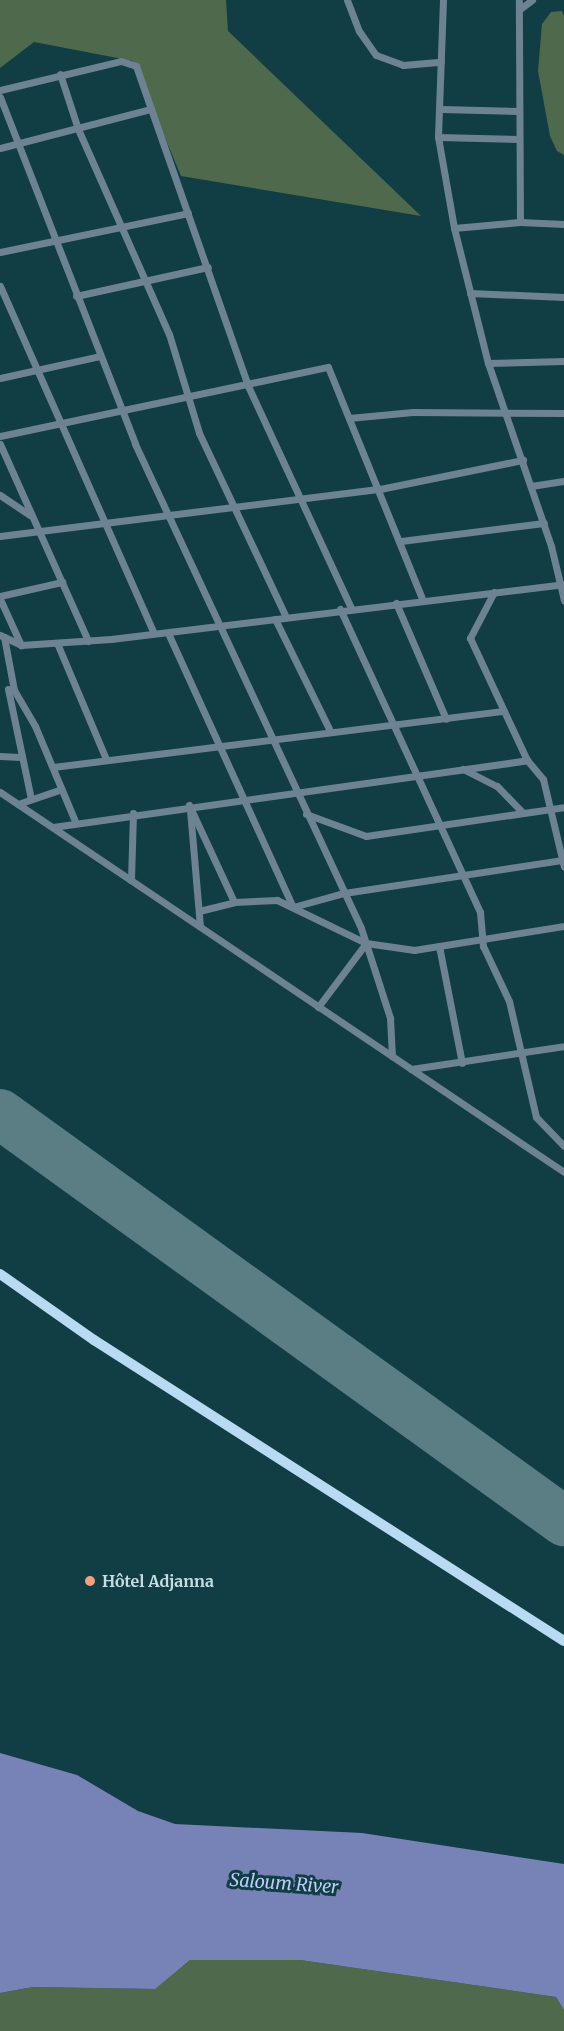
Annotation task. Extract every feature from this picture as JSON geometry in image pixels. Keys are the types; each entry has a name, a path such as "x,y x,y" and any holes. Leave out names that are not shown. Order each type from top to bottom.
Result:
{"highway":[{"path":"0,1275 94,1340 564,1641"}],"street":[{"path":"347,0 359,31 376,55 403,65 441,62"},
{"path":"442,0 441,109 438,137 454,228 488,363 507,411 544,523 562,584 564,600"},
{"path":"519,0 517,139 520,222"},
{"path":"520,9 532,0"},
{"path":"0,90 60,74 131,61 151,108 248,386 351,608"},
{"path":"60,74 78,129 179,364 185,398 232,506 286,617"},
{"path":"0,98 15,144 122,411 366,943 390,1018 392,1056"},
{"path":"0,148 151,108"},
{"path":"441,109 517,111"},
{"path":"438,137 517,139"},
{"path":"0,252 188,213"},
{"path":"454,228 520,222 564,224"},
{"path":"76,296 208,267"},
{"path":"0,286 101,522 153,632"},
{"path":"470,294 564,297"},
{"path":"0,378 100,356"},
{"path":"488,363 564,361"},
{"path":"0,436 248,386 328,367 380,489 422,599"},
{"path":"349,418 507,411 564,414"},
{"path":"0,444 88,641"},
{"path":"0,536 380,489 523,460"},
{"path":"531,486 564,481"},
{"path":"2,500 32,516"},
{"path":"401,541 544,523"},
{"path":"21,645 0,597 62,582"},
{"path":"2,636 21,645 88,641 153,632 168,633 422,599 562,584"},
{"path":"293,907 344,893 563,864 543,779 528,759 469,633 494,592"},
{"path":"396,603 446,719"},
{"path":"340,609 480,912 481,936 509,1001 536,1117 564,1146"},
{"path":"275,619 330,731"},
{"path":"168,633 220,748 241,801 293,907"},
{"path":"2,636 7,690 31,799"},
{"path":"57,643 106,759"},
{"path":"7,690 53,766 75,820"},
{"path":"53,766 220,748 272,738 330,731 394,727 504,711"},
{"path":"0,756 20,757"},
{"path":"53,827 75,820 189,805 241,801 295,791 416,777 528,759"},
{"path":"464,769 497,786 522,813"},
{"path":"18,804 62,789"},
{"path":"0,792 564,1172"},
{"path":"189,805 234,902"},
{"path":"189,805 200,927"},
{"path":"306,814 366,836 564,807"},
{"path":"131,880 133,813"},
{"path":"199,911 234,902 266,898 293,907 366,943 414,950 481,936 564,926"},
{"path":"318,1007 366,943"},
{"path":"438,946 462,1063"},
{"path":"411,1069 564,1046"}],"green space":[{"path":"0,0 226,0 228,31 421,216 181,176 133,61 34,42 0,68"},
{"path":"562,11 564,16 564,155 557,151 550,136 538,71 542,24 551,12"},
{"path":"190,1960 300,1960 556,1997 564,2010 564,2031 0,2031 0,1993 33,1987 154,1989"}],"water":[{"name":"Saloum River","path":"0,1753 77,1775 138,1811 175,1824 362,1833 564,1864 564,2010 556,1997 300,1960 190,1960 155,1989 33,1987 0,1993"}],"runway":[{"path":"0,1114 564,1521"}],"place":[{"name":"Hôtel Adjanna","path":"90,1581"}]}
